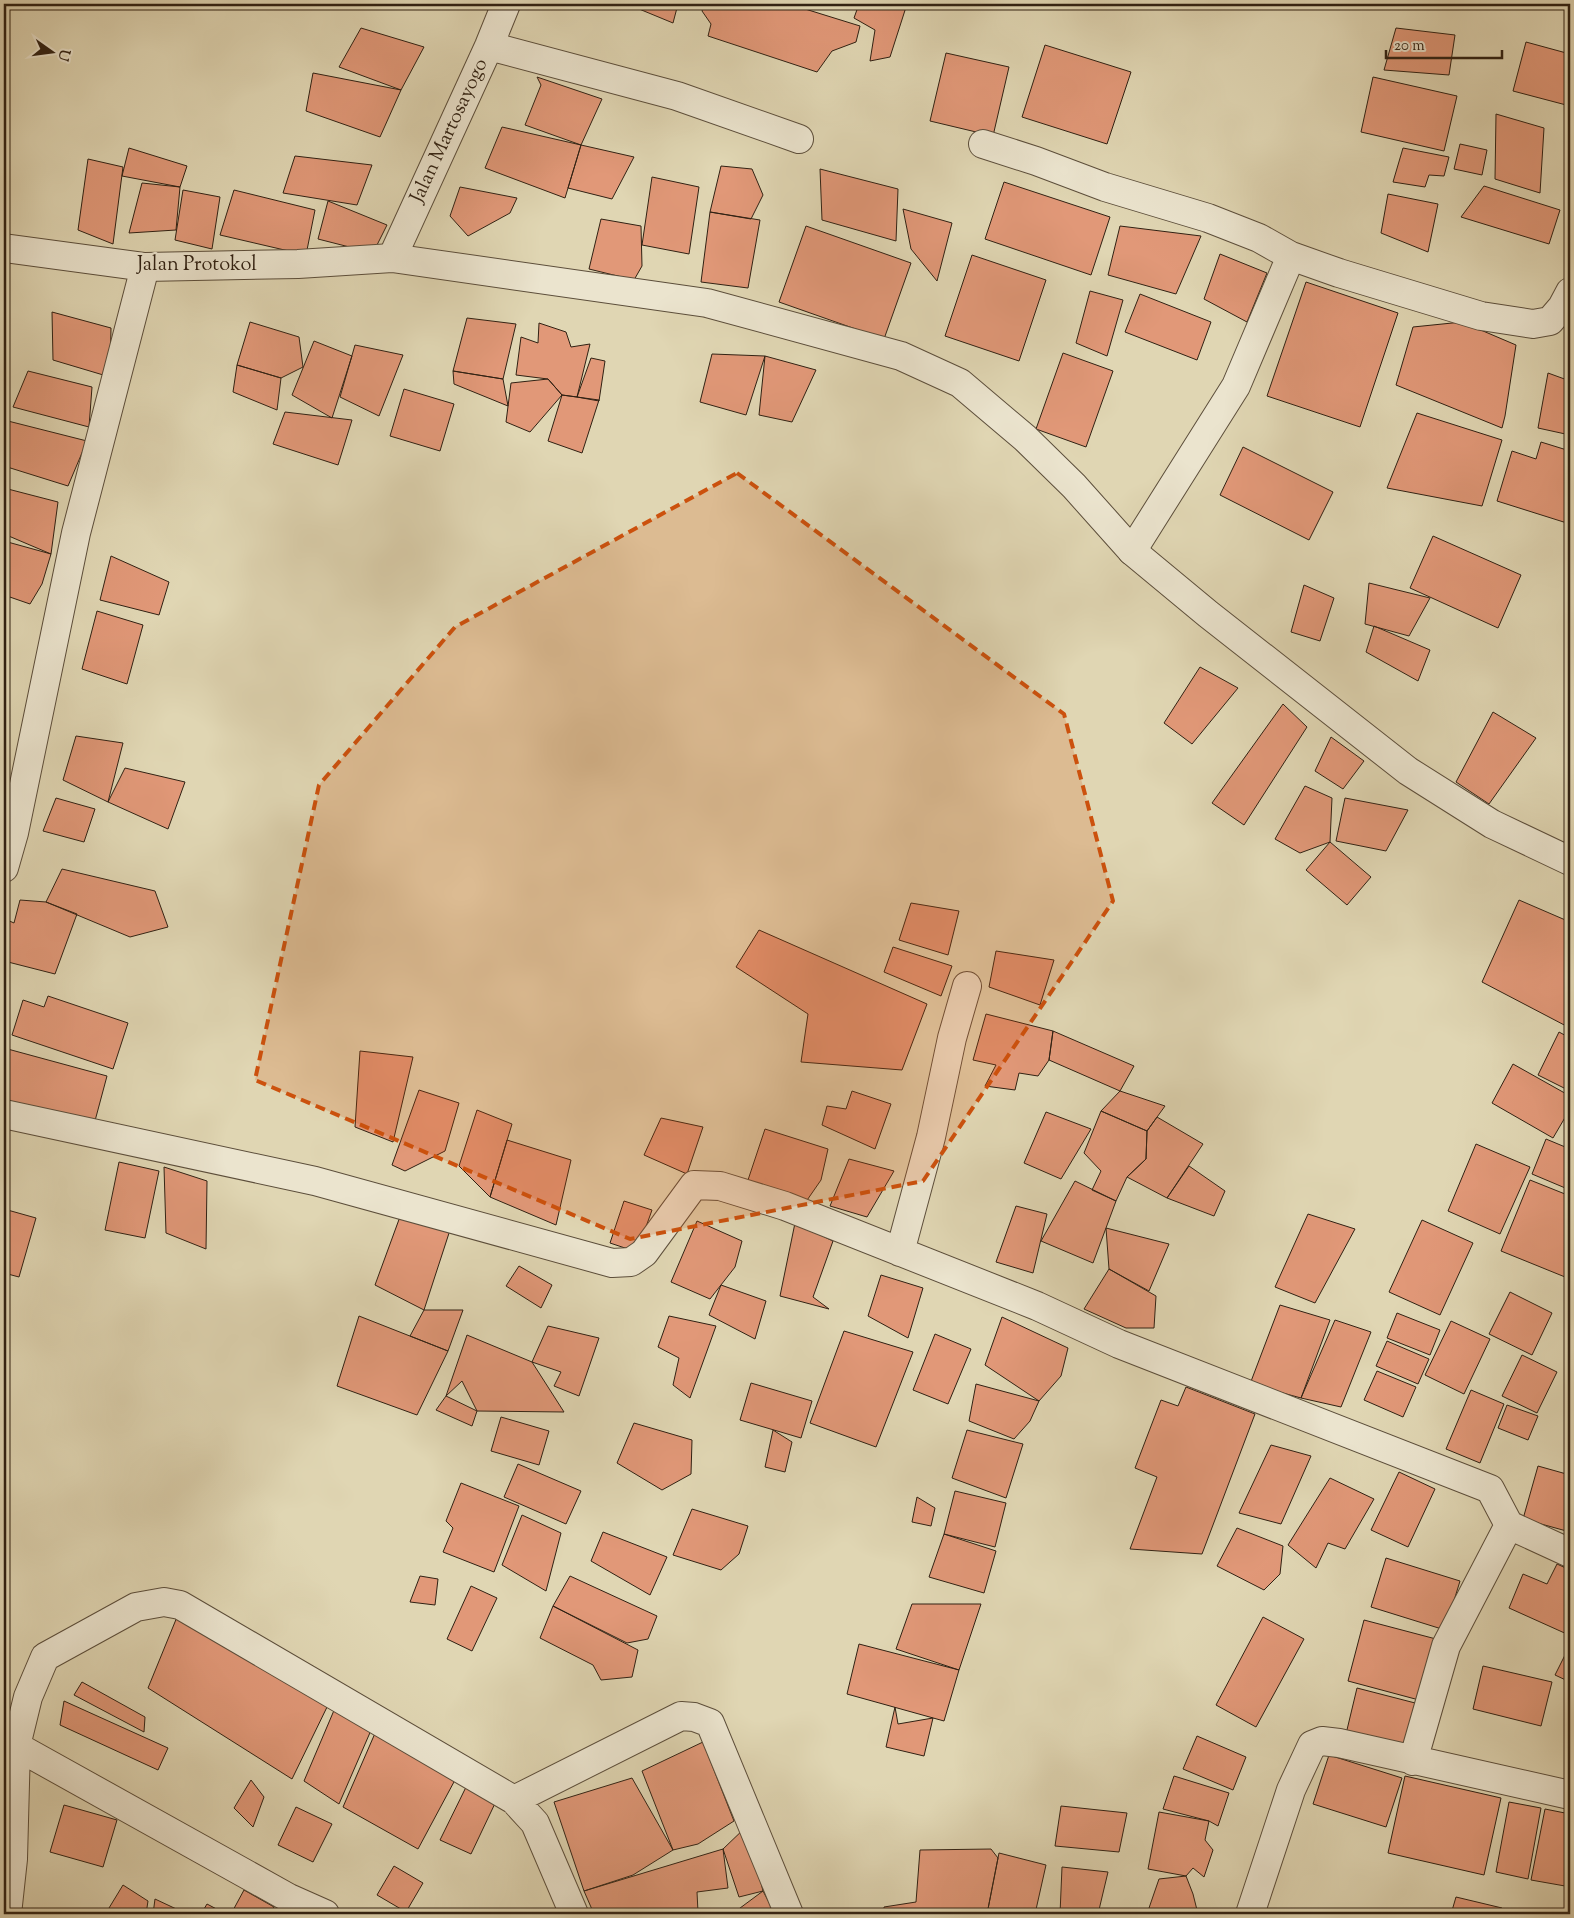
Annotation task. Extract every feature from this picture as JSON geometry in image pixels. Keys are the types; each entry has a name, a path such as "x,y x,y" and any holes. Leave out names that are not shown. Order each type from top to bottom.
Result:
{"street":[{"name":"Jalan Martosayogo","path":"392,258 489,46 506,4"},
{"path":"489,46 677,96 799,139"},
{"path":"983,144 1036,161 1105,187 1208,218 1259,238 1291,256 1339,273 1481,316 1533,324 1550,321 1562,307 1570,292"},
{"name":"Jalan Protokol","path":"4,248 146,267 298,264 392,258 707,303 901,356 960,383 1025,438 1074,486 1132,550 1208,614 1408,772 1492,824 1570,861"},
{"path":"1132,550 1236,386 1291,256"},
{"path":"4,868 14,833 76,533 146,267"},
{"path":"900,1252 931,1137 952,1038 967,986"},
{"path":"4,1114 315,1181 612,1263 631,1262 644,1253 694,1185 720,1186 785,1206 1037,1306 1119,1344 1490,1489 1509,1525 1570,1553"},
{"path":"1413,1761 1446,1646 1509,1525"},
{"path":"7,1914 13,1859 16,1746 28,1697 45,1657 136,1607 164,1602 180,1605 514,1800 535,1823 574,1914"},
{"path":"514,1800 681,1716 694,1717 710,1723 789,1914"},
{"path":"1250,1914 1292,1790 1312,1744 1322,1741 1339,1743 1570,1795"},
{"path":"16,1746 289,1898 325,1914"}],"highlighted area":[{"path":"737,473 1064,714 1113,901 923,1181 630,1239 255,1080 319,785 455,627"}],"building":[{"path":"627,4 678,4 673,23"},
{"path":"704,4 789,4 860,26 856,42 832,51 817,72 708,36 711,24 702,11"},
{"path":"859,4 907,4 890,57 870,61 875,30 854,18"},
{"path":"1570,24 1570,43 1565,41"},
{"path":"361,28 424,47 401,90 339,67"},
{"path":"1396,28 1455,35 1449,75 1384,70"},
{"path":"1526,42 1570,54 1570,106 1513,91"},
{"path":"1045,45 1131,72 1107,144 1022,117"},
{"path":"946,53 1009,67 993,136 930,121"},
{"path":"313,73 401,90 380,137 306,111"},
{"path":"537,77 602,99 581,145 525,125 541,85"},
{"path":"1373,77 1457,96 1444,151 1361,132"},
{"path":"1496,114 1544,128 1540,193 1495,179"},
{"path":"502,127 581,145 565,198 485,168"},
{"path":"1460,144 1487,150 1482,175 1454,169"},
{"path":"581,145 634,157 612,199 568,188"},
{"path":"129,148 187,166 180,187 122,176"},
{"path":"1403,148 1449,157 1444,176 1429,175 1425,187 1393,182"},
{"path":"295,156 372,165 357,205 283,193"},
{"path":"88,159 123,167 113,244 78,230"},
{"path":"721,166 752,169 763,195 751,219 710,212"},
{"path":"820,169 898,189 896,241 822,220"},
{"path":"652,177 699,187 689,254 642,245"},
{"path":"1004,182 1110,217 1091,275 985,239"},
{"path":"142,183 180,187 176,230 129,233"},
{"path":"1484,186 1560,210 1549,244 1461,217"},
{"path":"460,187 517,198 510,213 468,236 450,216"},
{"path":"183,190 220,197 212,249 175,240"},
{"path":"234,190 315,210 306,255 220,235"},
{"path":"1388,194 1438,204 1428,252 1381,233"},
{"path":"328,201 387,225 373,253 318,239"},
{"path":"903,209 952,223 937,281 911,249"},
{"path":"710,212 760,220 748,288 701,282"},
{"path":"601,219 641,226 642,266 634,280 589,269"},
{"path":"806,226 911,263 884,339 779,302"},
{"path":"1120,226 1201,236 1176,294 1108,275"},
{"path":"1220,254 1267,273 1247,322 1204,299"},
{"path":"972,255 1046,280 1019,361 945,336"},
{"path":"1306,282 1398,313 1360,427 1267,396"},
{"path":"1090,291 1123,300 1107,356 1076,343"},
{"path":"1140,294 1211,322 1197,360 1125,332"},
{"path":"52,312 111,328 110,377 53,360"},
{"path":"467,318 516,324 503,379 453,371"},
{"path":"250,322 299,337 303,367 281,378 237,365"},
{"path":"1462,322 1516,345 1502,428 1396,385 1413,327"},
{"path":"539,323 566,332 571,347 590,344 577,397 562,395 548,379 516,375 521,337 538,343"},
{"path":"314,341 352,356 332,418 292,395"},
{"path":"355,345 403,355 379,416 340,397"},
{"path":"1063,353 1113,371 1086,447 1036,429"},
{"path":"712,354 765,356 746,415 700,402"},
{"path":"765,356 816,370 792,422 759,415"},
{"path":"591,358 605,361 599,401 577,397"},
{"path":"237,365 281,378 277,410 233,392"},
{"path":"28,371 92,387 89,427 13,407"},
{"path":"453,371 503,379 508,406 454,384"},
{"path":"1548,373 1570,381 1570,435 1538,428"},
{"path":"548,379 562,395 530,432 506,422 511,383"},
{"path":"404,389 454,404 440,451 390,436"},
{"path":"562,395 599,400 582,453 548,441"},
{"path":"285,412 352,420 338,465 273,444"},
{"path":"1417,413 1502,440 1482,506 1387,488"},
{"path":"4,420 87,441 68,486 4,466"},
{"path":"1541,442 1570,451 1570,524 1497,501 1512,451 1536,459"},
{"path":"1243,447 1333,492 1309,540 1220,495"},
{"path":"4,488 58,502 51,554 4,534"},
{"path":"1433,536 1521,575 1498,628 1410,588"},
{"path":"4,541 51,554 42,584 30,604 4,595"},
{"path":"111,556 169,582 159,615 100,600"},
{"path":"1369,583 1430,598 1409,636 1365,624"},
{"path":"1304,585 1334,598 1320,641 1291,632"},
{"path":"97,611 143,625 127,684 82,669"},
{"path":"1374,626 1430,650 1418,681 1366,652"},
{"path":"1200,667 1238,688 1192,744 1164,723"},
{"path":"1283,704 1307,727 1244,825 1212,803"},
{"path":"1493,712 1536,738 1489,804 1456,782"},
{"path":"76,736 123,743 108,802 63,780"},
{"path":"1331,737 1364,761 1343,789 1315,771"},
{"path":"125,768 185,782 168,829 108,802"},
{"path":"1305,786 1332,798 1330,842 1300,853 1275,839"},
{"path":"56,798 95,809 84,842 43,831"},
{"path":"1345,798 1408,810 1386,851 1336,841"},
{"path":"1330,842 1371,877 1347,905 1306,870"},
{"path":"62,869 155,891 168,927 130,937 46,902"},
{"path":"20,900 46,902 77,914 55,974 8,962 8,947 4,945 5,919 14,923"},
{"path":"1519,900 1570,922 1570,1028 1482,982"},
{"path":"911,903 959,911 948,955 899,940"},
{"path":"759,930 927,1004 902,1070 801,1062 808,1014 736,967"},
{"path":"893,947 952,966 941,996 884,972"},
{"path":"996,951 1054,960 1040,1005 989,987"},
{"path":"48,996 128,1023 113,1069 12,1035 23,1000 44,1007"},
{"path":"986,1014 1053,1031 1049,1060 1038,1076 1019,1073 1015,1090 985,1086 996,1065 973,1060"},
{"path":"1053,1031 1134,1066 1120,1091 1049,1060"},
{"path":"1559,1032 1570,1038 1570,1091 1538,1075"},
{"path":"4,1048 107,1076 92,1132 4,1108"},
{"path":"360,1051 413,1057 393,1142 355,1127"},
{"path":"1513,1064 1570,1096 1570,1109 1553,1138 1492,1103"},
{"path":"419,1090 459,1103 445,1151 405,1171 392,1165"},
{"path":"852,1091 891,1104 875,1149 822,1125 827,1106 846,1109"},
{"path":"1120,1091 1165,1106 1147,1131 1101,1111"},
{"path":"477,1110 512,1124 490,1197 459,1166"},
{"path":"1101,1111 1147,1131 1146,1159 1127,1177 1116,1201 1092,1190 1101,1171 1084,1153"},
{"path":"1046,1112 1091,1129 1061,1179 1024,1163"},
{"path":"1157,1117 1203,1144 1167,1198 1127,1177 1146,1159 1147,1131"},
{"path":"661,1118 703,1127 687,1174 644,1155"},
{"path":"765,1129 828,1149 821,1180 803,1206 747,1183"},
{"path":"1546,1139 1570,1149 1570,1190 1532,1174"},
{"path":"507,1140 571,1160 556,1225 490,1197"},
{"path":"1476,1144 1530,1167 1500,1234 1448,1211"},
{"path":"849,1159 894,1171 867,1217 830,1206"},
{"path":"119,1162 159,1171 145,1238 105,1230"},
{"path":"1189,1166 1225,1191 1214,1216 1167,1198"},
{"path":"164,1167 207,1181 206,1249 166,1233"},
{"path":"1530,1180 1570,1196 1570,1279 1501,1251"},
{"path":"1075,1181 1116,1201 1093,1263 1041,1241"},
{"path":"624,1201 652,1210 637,1252 610,1243"},
{"path":"1016,1206 1047,1214 1033,1273 996,1262"},
{"path":"4,1209 36,1218 19,1277 4,1273"},
{"path":"401,1214 451,1227 424,1310 375,1285"},
{"path":"1308,1214 1355,1229 1315,1303 1275,1287"},
{"path":"1422,1220 1473,1243 1440,1315 1389,1292"},
{"path":"697,1221 742,1241 735,1267 710,1299 671,1282"},
{"path":"795,1223 833,1241 813,1297 829,1309 780,1296"},
{"path":"1106,1228 1169,1244 1149,1291 1109,1269"},
{"path":"519,1266 552,1285 541,1308 506,1286"},
{"path":"1109,1269 1156,1296 1154,1328 1126,1328 1084,1309"},
{"path":"881,1275 923,1288 908,1338 868,1316"},
{"path":"721,1285 766,1301 755,1339 709,1315"},
{"path":"1510,1292 1552,1313 1532,1355 1489,1334"},
{"path":"1280,1305 1330,1320 1301,1398 1250,1384"},
{"path":"424,1310 463,1310 448,1351 410,1336"},
{"path":"1397,1313 1440,1330 1430,1355 1387,1338"},
{"path":"359,1316 448,1351 417,1415 337,1386"},
{"path":"669,1316 716,1326 690,1398 673,1385 679,1358 658,1347"},
{"path":"1002,1317 1068,1348 1061,1376 1039,1401 985,1365"},
{"path":"1335,1320 1371,1332 1341,1407 1301,1398"},
{"path":"1451,1321 1490,1339 1464,1394 1425,1375"},
{"path":"548,1326 599,1338 579,1396 554,1386 561,1372 532,1362"},
{"path":"844,1331 913,1352 876,1447 810,1423"},
{"path":"935,1334 971,1349 948,1404 913,1390"},
{"path":"467,1335 532,1362 564,1412 477,1411 462,1381 446,1396"},
{"path":"1387,1341 1429,1359 1418,1384 1376,1366"},
{"path":"1522,1355 1557,1372 1537,1413 1502,1396"},
{"path":"1377,1371 1416,1387 1403,1417 1364,1400"},
{"path":"751,1383 812,1401 801,1438 740,1420"},
{"path":"976,1384 1039,1401 1030,1421 1014,1439 969,1421"},
{"path":"1186,1387 1255,1414 1202,1554 1130,1549 1157,1477 1135,1468 1161,1400 1178,1406"},
{"path":"1471,1390 1504,1404 1480,1463 1446,1449"},
{"path":"446,1396 477,1411 472,1426 436,1410"},
{"path":"1507,1405 1538,1416 1528,1440 1498,1428"},
{"path":"501,1417 549,1431 539,1465 491,1451"},
{"path":"634,1423 692,1440 691,1474 662,1490 617,1463"},
{"path":"773,1430 792,1442 785,1472 765,1467"},
{"path":"967,1430 1023,1444 1006,1498 952,1478"},
{"path":"1271,1445 1311,1456 1281,1524 1239,1513"},
{"path":"518,1464 581,1491 566,1524 504,1497"},
{"path":"1538,1466 1570,1475 1570,1532 1523,1519"},
{"path":"1399,1472 1435,1489 1408,1547 1371,1530"},
{"path":"1330,1478 1374,1499 1345,1549 1328,1543 1316,1568 1288,1545"},
{"path":"461,1483 519,1506 494,1572 443,1552 453,1528 446,1521"},
{"path":"955,1491 1006,1503 995,1547 944,1534"},
{"path":"917,1497 935,1508 931,1526 912,1522"},
{"path":"692,1509 748,1526 739,1554 721,1570 673,1555"},
{"path":"522,1515 561,1533 546,1591 502,1565"},
{"path":"1237,1528 1283,1546 1280,1574 1264,1590 1217,1566"},
{"path":"603,1532 667,1557 650,1595 591,1561"},
{"path":"944,1534 996,1551 984,1593 929,1577"},
{"path":"1386,1558 1460,1581 1445,1630 1371,1607"},
{"path":"1557,1564 1570,1570 1569,1635 1509,1608 1523,1574 1547,1584"},
{"path":"420,1576 438,1579 435,1605 410,1602"},
{"path":"570,1576 657,1616 648,1639 627,1643 553,1606"},
{"path":"471,1586 497,1598 472,1651 447,1639"},
{"path":"912,1604 981,1604 959,1670 896,1649"},
{"path":"553,1606 638,1650 632,1677 601,1680 593,1665 540,1638"},
{"path":"177,1617 329,1703 292,1779 148,1688"},
{"path":"1263,1617 1304,1639 1256,1727 1216,1705"},
{"path":"1364,1620 1436,1639 1419,1700 1348,1681"},
{"path":"859,1644 959,1670 944,1721 847,1694"},
{"path":"1570,1645 1570,1682 1555,1675"},
{"path":"1483,1666 1552,1682 1541,1726 1473,1709"},
{"path":"82,1682 145,1717 144,1732 74,1695"},
{"path":"1357,1688 1419,1704 1407,1750 1346,1734"},
{"path":"64,1701 168,1748 158,1770 60,1725"},
{"path":"895,1707 898,1724 933,1718 924,1756 886,1747"},
{"path":"335,1708 372,1728 339,1804 304,1781"},
{"path":"376,1731 455,1780 418,1849 343,1807"},
{"path":"1197,1736 1246,1757 1233,1790 1183,1769"},
{"path":"703,1742 734,1821 698,1844 673,1850 642,1771"},
{"path":"1329,1755 1402,1778 1386,1827 1313,1804"},
{"path":"1174,1776 1229,1793 1218,1826 1209,1821 1163,1809"},
{"path":"1405,1776 1501,1798 1484,1875 1388,1853"},
{"path":"632,1778 673,1850 633,1875 584,1891 554,1802"},
{"path":"251,1780 264,1797 253,1827 234,1808"},
{"path":"469,1781 499,1795 471,1854 440,1840"},
{"path":"1509,1802 1541,1808 1528,1879 1496,1872"},
{"path":"64,1805 117,1820 103,1867 50,1852"},
{"path":"1061,1806 1127,1813 1119,1852 1055,1846"},
{"path":"296,1807 332,1824 313,1862 278,1845"},
{"path":"1545,1809 1570,1814 1570,1859 1565,1886 1531,1880"},
{"path":"1159,1812 1209,1821 1205,1840 1213,1850 1204,1877 1193,1868 1186,1876 1148,1869"},
{"path":"747,1826 763,1891 739,1897 723,1849"},
{"path":"723,1849 728,1888 697,1892 698,1912 693,1914 594,1914 584,1891"},
{"path":"991,1849 998,1858 987,1914 884,1914 884,1907 916,1902 920,1850"},
{"path":"999,1853 1046,1865 1035,1914 987,1914"},
{"path":"394,1866 423,1883 406,1912 377,1895"},
{"path":"1062,1867 1108,1872 1098,1914 1060,1914"},
{"path":"1186,1876 1198,1914 1167,1914 1149,1908 1159,1879"},
{"path":"123,1885 148,1901 146,1914 120,1914 109,1908"},
{"path":"244,1890 274,1907 270,1914 231,1914"},
{"path":"763,1891 775,1914 732,1914"},
{"path":"1456,1897 1502,1908 1500,1914 1451,1914"},
{"path":"155,1899 187,1914 153,1914"},
{"path":"207,1904 226,1914 201,1914"}]}
